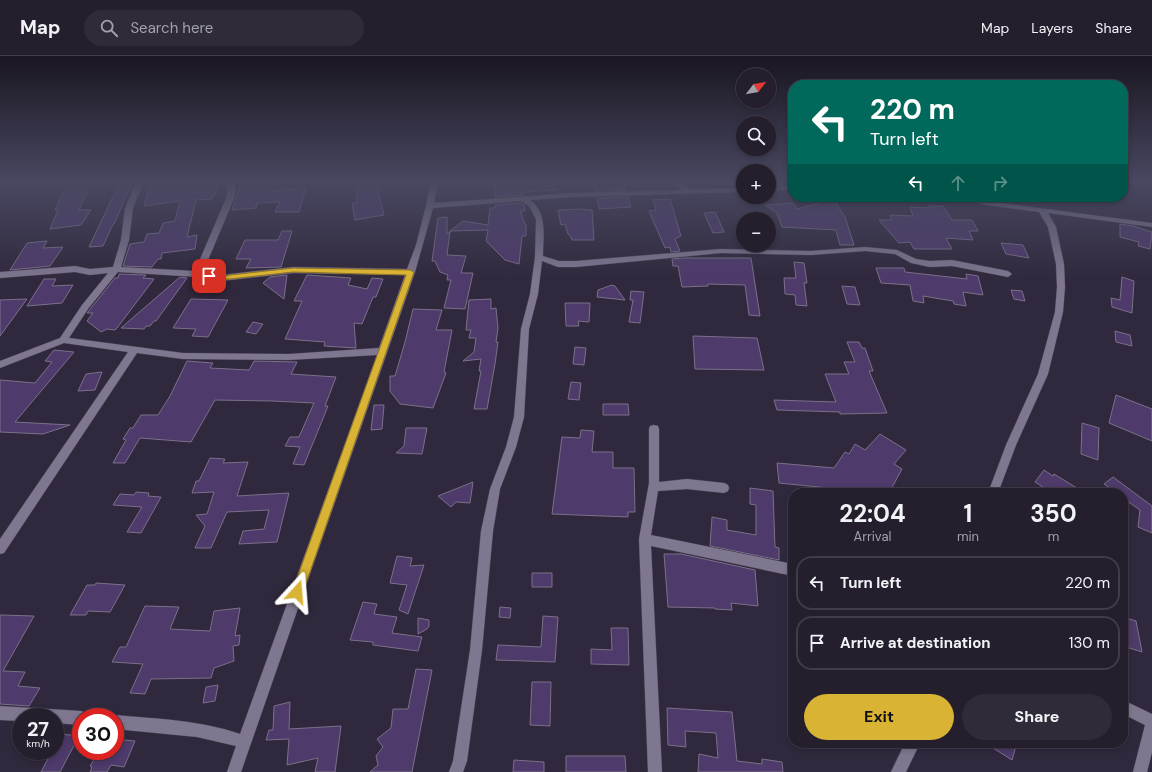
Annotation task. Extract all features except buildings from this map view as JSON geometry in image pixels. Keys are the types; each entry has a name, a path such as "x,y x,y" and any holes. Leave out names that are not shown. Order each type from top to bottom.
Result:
{"street":[{"path":"63,340 85,307 107,278 116,269 126,240 128,214"},
{"path":"198,274 223,214"},
{"path":"234,772 420,245 428,214"},
{"path":"456,772 460,761 476,650 487,531 495,489 511,447 519,417 525,330 534,294 539,257 540,219 537,214"},
{"path":"995,488 1011,445 1043,374 1058,312 1061,287 1060,264 1052,227 1044,214"},
{"path":"1063,214 1152,225"},
{"path":"539,257 558,264 576,264 721,251 811,252 865,250 897,252 914,261 930,264 952,262 1008,274"},
{"path":"0,275 75,269 90,272 116,269 198,274 221,278 293,270 410,272"},
{"path":"0,365 63,340 183,356 289,357 382,351"},
{"path":"0,550 134,350"},
{"path":"654,429 653,487 645,539 655,772"},
{"path":"653,487 687,484 724,488"},
{"path":"645,539 788,569"},
{"path":"1128,710 1152,722 1140,772"},
{"path":"0,713 72,717"},
{"path":"124,723 206,731 228,735 244,742"},
{"path":"898,772 908,748"}],"route":[{"path":"209,276 221,278 293,270 410,272 297,592"}]}
